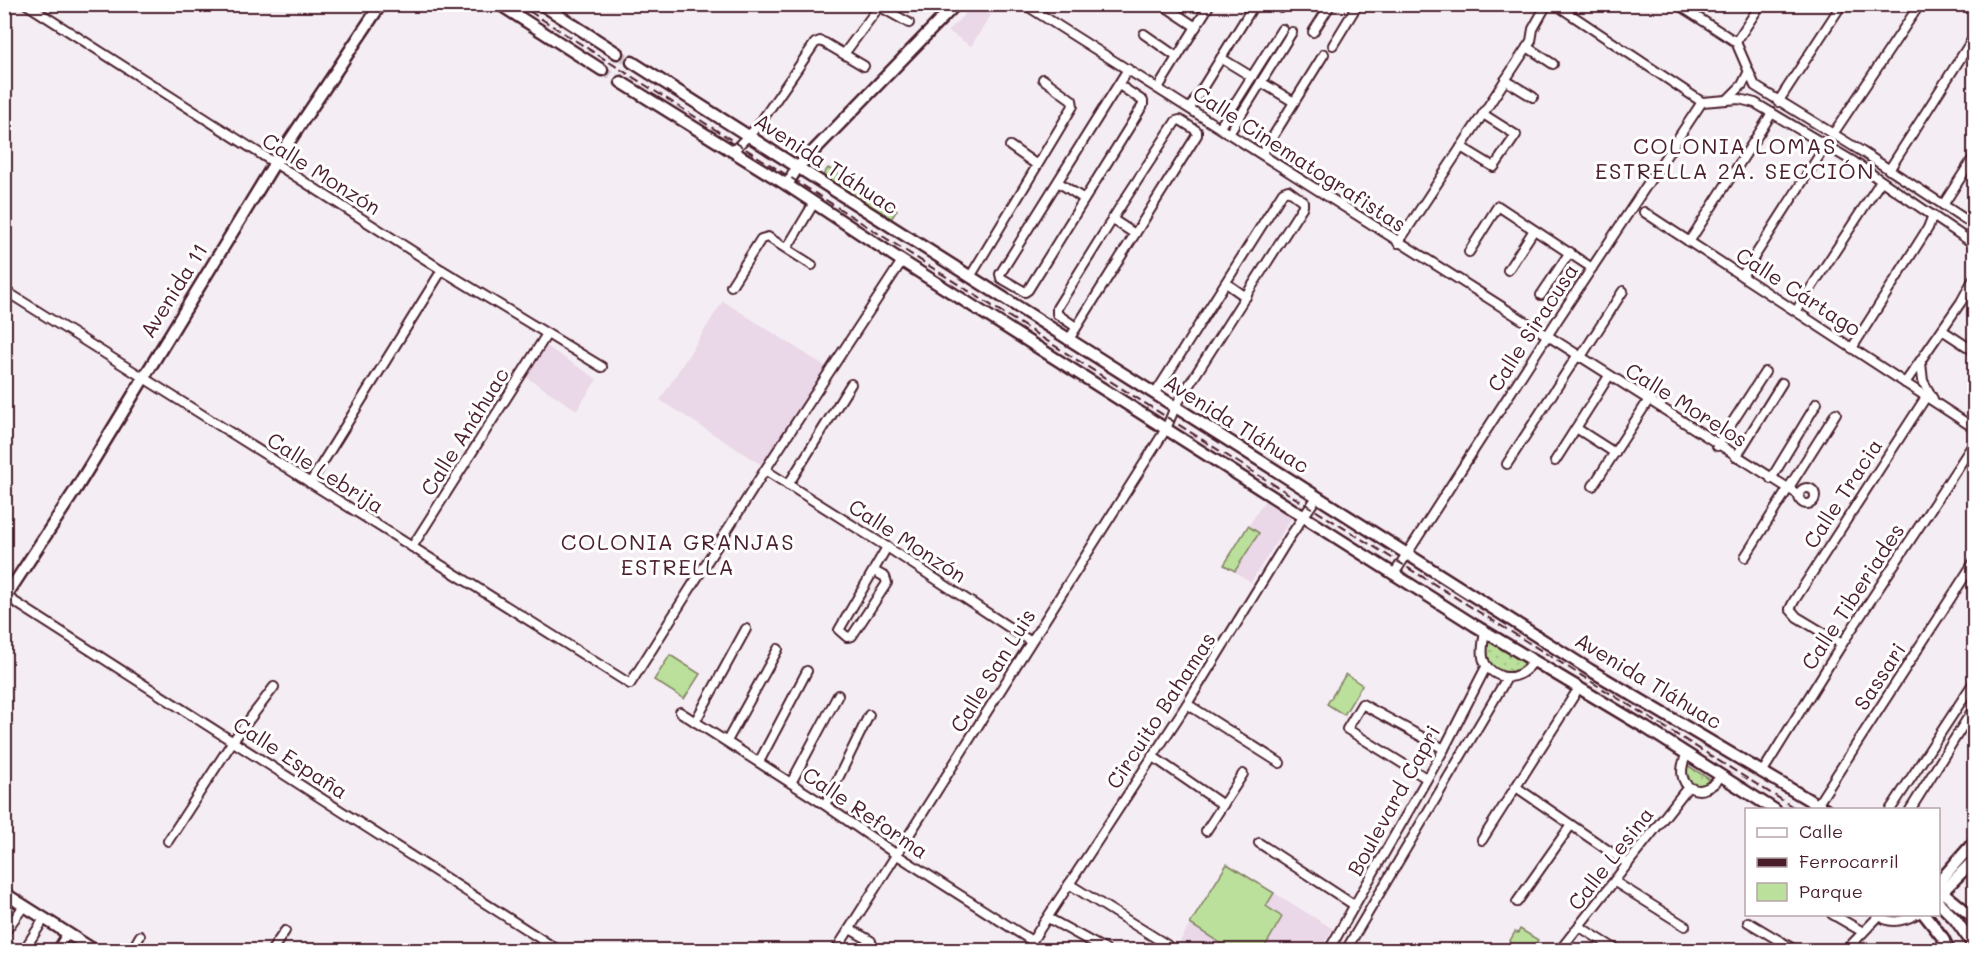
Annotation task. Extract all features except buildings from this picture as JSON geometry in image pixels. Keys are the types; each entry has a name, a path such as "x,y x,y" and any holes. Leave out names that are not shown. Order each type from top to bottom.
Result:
{"main road":[{"name":"Avenida 11","path":"5,597 76,489 274,164 381,4"},
{"path":"499,4 602,70"},
{"path":"541,4 616,53"},
{"path":"787,185 797,168 956,4"},
{"name":"Avenida Tláhuac","path":"632,62 1611,683 1763,771 1819,808"},
{"name":"Avenida Tláhuac","path":"621,82 787,185 1304,518 1772,808"},
{"path":"1940,892 1974,842"},
{"path":"1940,892 1974,860"},
{"path":"1940,892 1974,918"},
{"path":"1940,892 1955,919 1974,945"},
{"path":"4,893 94,951"},
{"path":"1925,916 1943,938 1949,951"}],"street":[{"name":"Calle Monzón","path":"26,4 442,270 602,367"},
{"name":"Calle Cinematografistas","path":"1024,4 1556,343"},
{"path":"1158,88 1210,4"},
{"path":"1190,108 1254,4"},
{"path":"1313,32 1330,4"},
{"path":"1333,45 1358,4"},
{"path":"1398,243 1531,41 1533,29 1547,4"},
{"path":"1555,4 1702,102 1728,99 1750,101 1772,113 1854,162 1974,244"},
{"path":"1677,4 1736,42 1755,86 1861,151 1974,225"},
{"path":"1736,42 1761,4"},
{"path":"1778,102 1842,4"},
{"path":"1833,134 1920,4"},
{"path":"844,54 878,5 909,23"},
{"path":"1163,6 1196,27"},
{"path":"1220,128 1282,29"},
{"path":"1229,134 1292,32"},
{"path":"1144,34 1177,57"},
{"path":"1889,170 1974,37"},
{"path":"732,152 758,126 815,43 825,42 864,66"},
{"path":"1527,47 1553,64"},
{"path":"1262,154 1324,54"},
{"path":"1221,58 1252,76"},
{"path":"1119,85 1143,101 1143,105 1027,292 1001,278 1000,274 1128,69"},
{"path":"1728,99 1742,85 1748,73"},
{"path":"970,277 1073,106 1072,100 1043,79"},
{"path":"1505,80 1533,98"},
{"path":"1261,82 1294,102"},
{"name":"Calle Siracusa","path":"1394,574 1546,337 1702,102"},
{"path":"1689,242 1772,113"},
{"path":"1461,147 1494,167 1516,135 1483,114"},
{"path":"1068,340 1197,135 1197,131 1180,120 1176,121 1112,219 1057,309 1060,317 1076,327"},
{"path":"1010,146 1037,165"},
{"path":"1742,276 1826,146"},
{"path":"1854,162 1861,151"},
{"path":"1943,205 1974,157"},
{"path":"1796,311 1881,181"},
{"path":"1058,182 1084,199"},
{"name":"Calle San Luis","path":"836,951 1166,429 1175,407 1303,206 1303,201 1288,190 1283,192 1226,283"},
{"path":"786,248 814,203"},
{"path":"1469,252 1498,206 1592,268"},
{"name":"Calle Cártago","path":"1644,212 1974,428"},
{"path":"1852,348 1928,228 1933,215"},
{"path":"1112,219 1135,234"},
{"path":"1508,270 1534,230"},
{"path":"731,286 761,238 768,237 813,265"},
{"path":"1541,295 1570,252"},
{"path":"765,471 902,261"},
{"path":"310,483 442,270"},
{"path":"1905,383 1922,362 1974,278"},
{"path":"1155,394 1226,283 1246,297"},
{"name":"Calle Lebrija","path":"4,290 630,684 765,471"},
{"path":"1508,464 1623,291"},
{"path":"1961,302 1974,291"},
{"path":"1942,330 1974,351"},
{"name":"Calle Anáhuac","path":"412,547 547,334"},
{"name":"Calle Morelos","path":"1556,343 1799,495"},
{"path":"1922,362 1923,381 1930,399"},
{"path":"1718,446 1765,372"},
{"path":"1555,461 1609,376"},
{"path":"1736,457 1782,383"},
{"path":"788,485 851,384"},
{"name":"Calle Tracia","path":"1842,644 1797,617 1790,609 1930,399"},
{"path":"1593,486 1648,401"},
{"path":"1771,479 1817,403"},
{"path":"1745,557 1836,413"},
{"path":"1576,428 1615,453"},
{"name":"Calle Tiberiades","path":"1763,771 1842,644 1974,443"},
{"name":"Calle Monzón","path":"765,471 887,547 1030,641"},
{"name":"Circuito Bahamas","path":"1032,947 1069,884 1187,704 1289,538 1317,498"},
{"path":"874,571 885,577 887,583 852,636 847,637 839,630 887,547"},
{"name":"Sassari","path":"1819,808 1974,562"},
{"name":"Calle España","path":"5,597 558,951"},
{"path":"695,722 746,629"},
{"path":"1485,632 1483,647 1486,667 1496,674 1507,678 1519,674 1535,661"},
{"path":"727,741 778,649"},
{"name":"Boulevard Capri","path":"1329,951 1486,667"},
{"path":"759,762 807,671"},
{"name":"Boulevard Capri","path":"1346,951 1507,678"},
{"path":"1895,808 1974,682"},
{"path":"168,841 233,741 274,687"},
{"path":"1482,840 1575,694"},
{"path":"791,783 838,695"},
{"path":"1187,704 1280,763"},
{"path":"1426,778 1347,729 1362,704 1443,748"},
{"path":"1911,808 1974,708"},
{"name":"Calle Reforma","path":"680,712 825,805 1032,947"},
{"path":"825,805 869,715"},
{"path":"1687,754 1681,774 1688,787 1705,790 1721,776"},
{"path":"1152,756 1223,805"},
{"path":"1206,831 1243,774"},
{"path":"1516,787 1628,864"},
{"name":"Calle Lesina","path":"1560,951 1688,787"},
{"path":"1517,902 1571,825"},
{"path":"1259,843 1354,905"},
{"path":"1616,882 1686,926"},
{"path":"1069,884 1167,945"},
{"path":"4,933 24,906"},
{"path":"1834,916 1863,932"},
{"path":"1846,951 1877,916"},
{"path":"1880,916 1890,922 1906,920 1915,916"},
{"path":"1048,918 1106,951"},
{"path":"24,951 44,919"},
{"path":"1748,922 1795,951"},
{"path":"1580,927 1617,951"},
{"path":"850,929 871,941 873,951"},
{"path":"272,951 285,931"},
{"path":"57,951 67,934"},
{"path":"132,951 140,936"}],"shaded area":[{"path":"974,5 991,15 971,46 948,31"},
{"path":"723,301 828,368 765,467 660,400"},
{"path":"546,346 597,379 577,410 526,377"},
{"path":"1267,497 1294,514 1251,582 1224,565"},
{"path":"1227,864 1333,929 1320,950 1196,950 1180,941"}],"green space":[{"path":"828,168 897,210 890,221 821,178"},
{"path":"1248,526 1259,533 1235,571 1224,565"},
{"path":"1488,636 1529,662 1514,672 1496,673 1488,655"},
{"path":"670,655 700,674 684,699 654,680"},
{"path":"1346,674 1362,685 1344,715 1327,704"},
{"path":"1684,763 1709,779 1703,787 1688,791 1682,788 1679,780"},
{"path":"1227,864 1274,893 1266,906 1282,917 1263,950 1231,950 1190,924"},
{"path":"1520,929 1538,940 1531,950 1514,950 1507,946 1515,932 1518,933"}],"tunnel":[{"path":"617,53 632,62"},
{"path":"602,70 621,82"}],"railway":[{"path":"518,4 1231,458 1795,808"},
{"path":"1935,916 1957,950"}],"district":[{"name":"COLONIA LOMAS ESTRELLA 2A. SECCIÓN","path":"1735,158"},
{"name":"COLONIA GRANJAS ESTRELLA","path":"678,554"}]}
